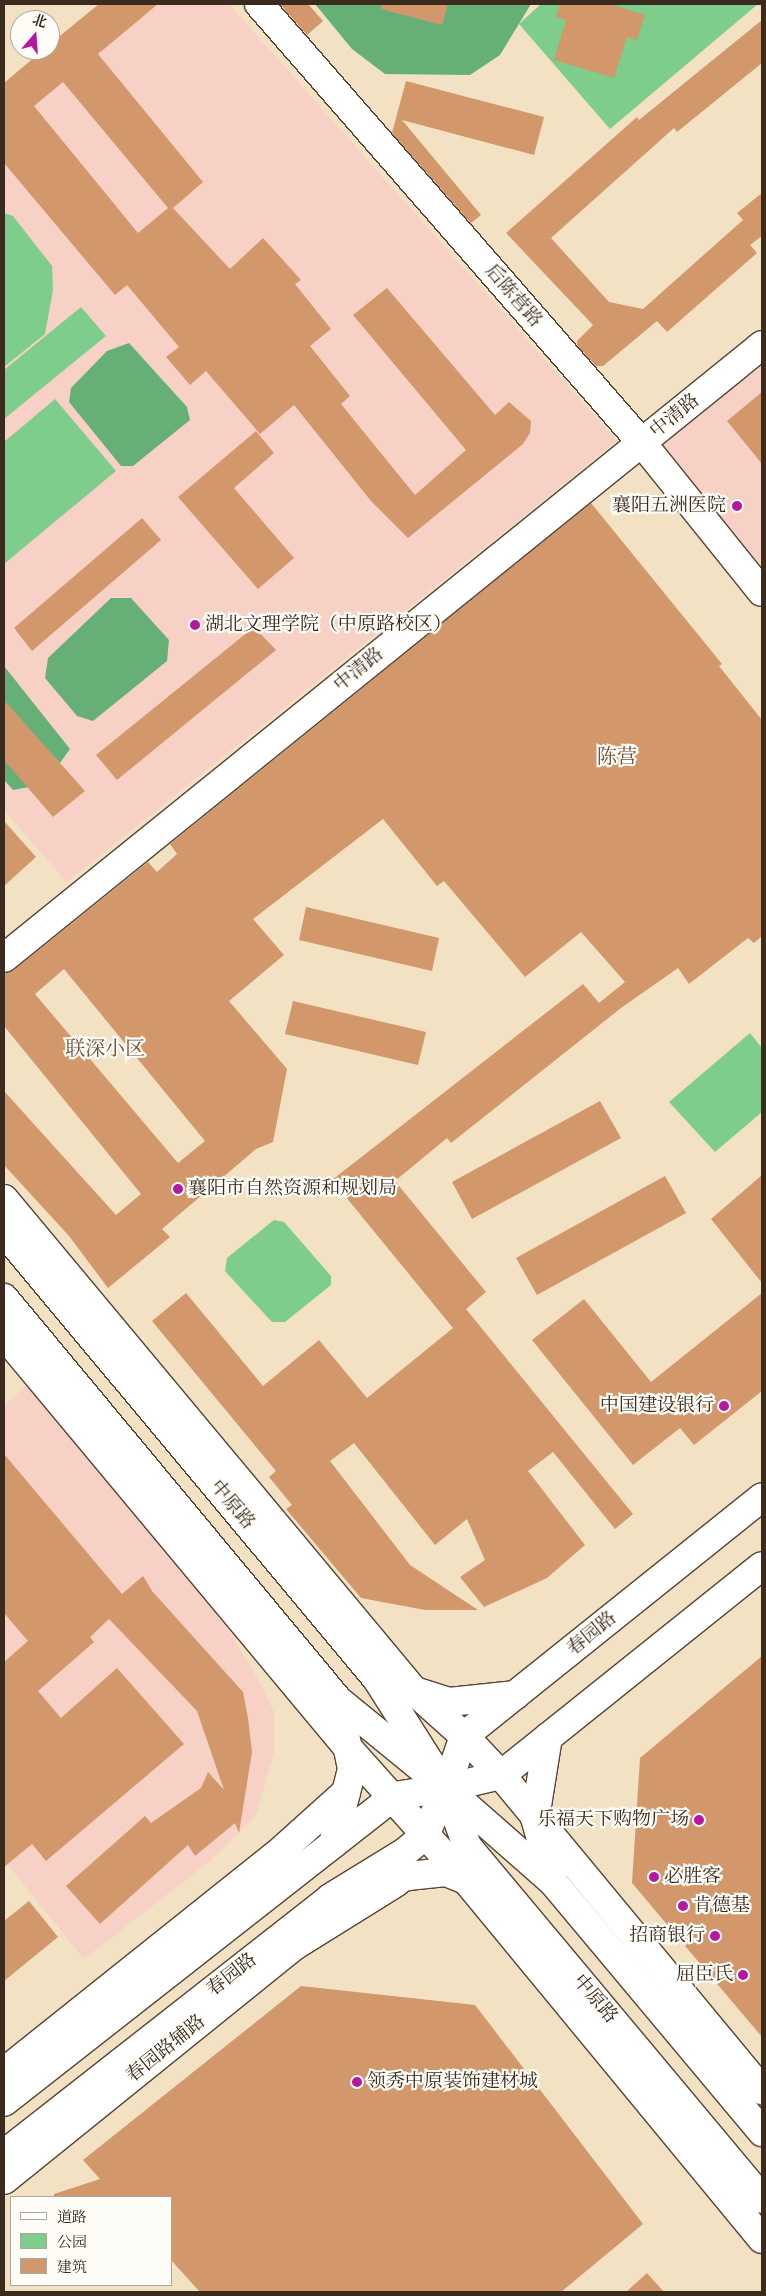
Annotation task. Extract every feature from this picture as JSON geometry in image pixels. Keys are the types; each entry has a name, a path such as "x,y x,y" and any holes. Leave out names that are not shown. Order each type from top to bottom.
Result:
{"street":[{"name":"后陈营路","path":"259,4 642,443 762,592"},
{"name":"中清路","path":"4,958 762,345"},
{"path":"4,1199 415,1692 464,1736 501,1775 762,2090"},
{"name":"中原路","path":"4,1232 377,1679 446,1788 467,1846 762,2199"},
{"name":"中原路","path":"4,1298 338,1700 446,1788 553,1882 762,2132"},
{"path":"4,1335 348,1748 394,1796 425,1835 466,1880 762,2239"},
{"name":"春园路","path":"4,2154 330,1898 405,1852 425,1835 446,1788 464,1736 762,1498"},
{"path":"4,2102 394,1796 446,1788 501,1775 762,1566"},
{"path":"377,1679 449,1702 516,1695"},
{"path":"333,1844 352,1769 338,1700"},
{"path":"548,1737 535,1818 553,1882"},
{"path":"4,2072 283,1849 346,1792"},
{"path":"330,1898 408,1876 446,1872 512,1899"},
{"name":"春园路辅路","path":"4,2180 294,1946 408,1876"}],"shaded area":[{"name":"湖北文理学院（中原路校区）","path":"159,4 229,4 617,441 67,882 4,810 4,124"},
{"name":"襄阳五洲医院","path":"762,365 762,566 661,446"},
{"path":"28,1384 218,1613 260,1683 274,1712 274,1752 256,1815 210,1861 84,1959 4,1860 4,1406"}],"green space":[{"path":"315,4 531,4 500,55 470,75 385,74 352,49"},
{"path":"541,4 758,4 610,129 519,24"},
{"path":"4,213 13,216 52,266 53,290 45,334 4,367"},
{"path":"81,307 106,336 4,419 4,370"},
{"path":"129,343 187,407 190,420 133,466 121,466 69,402 71,388 107,351"},
{"path":"55,399 116,471 4,564 4,442"},
{"path":"111,598 131,598 169,640 167,661 93,721 77,716 45,678 48,658"},
{"path":"4,666 70,749 45,784 13,790 4,780"},
{"path":"750,1033 762,1048 762,1112 715,1152 669,1102"},
{"path":"274,1220 284,1222 331,1276 331,1285 285,1322 272,1322 225,1271 227,1258"}],"building":[{"path":"99,4 158,4 98,54 203,182 173,208 230,269 263,238 301,280 295,284 331,329 310,346 350,396 341,404 415,495 466,450 353,315 387,288 495,415 509,402 531,421 530,433 523,444 408,538 371,501 294,405 260,434 206,371 190,385 166,357 179,347 127,285 115,295 4,163 4,83 31,60 60,60 60,36","holes":["63,82 168,208 138,233 34,106"]},
{"path":"280,4 308,4 323,21 307,35"},
{"path":"382,4 448,4 442,25 381,9"},
{"path":"560,4 609,4 645,15 637,40 627,37 614,78 554,60 566,20 556,17"},
{"path":"762,20 762,63 677,132 674,128 551,238 609,302 643,309 743,220 737,213 762,193 762,236 750,245 757,253 667,332 657,321 603,366 596,366 577,345 577,341 593,325 506,233 637,117 639,120"},
{"path":"406,81 544,117 534,155 402,120 481,215 471,223 392,133"},
{"path":"762,392 762,464 727,421"},
{"path":"256,431 274,453 234,488 294,558 258,589 178,497"},
{"path":"591,503 722,664 719,666 762,720 762,936 754,943 748,938 689,984 678,968 621,1008 451,1143 447,1138 395,1181 486,1292 466,1309 633,1514 615,1529 553,1452 528,1471 585,1545 547,1578 484,1607 460,1577 485,1560 467,1519 435,1545 354,1443 330,1461 410,1565 478,1610 425,1610 361,1598 286,1509 292,1505 269,1477 276,1471 152,1321 186,1293 263,1386 319,1340 367,1398 453,1328 332,1180 583,984 599,1003 625,982 581,932 525,977 444,881 437,886 383,819 253,919 284,955 229,1001 287,1069 273,1142 256,1149 162,1229 170,1237 108,1288 69,1236 4,1165 4,1091 116,1215 141,1194 4,1026 4,974 14,970 148,862 157,872 177,854 170,844","holes":["64,969 205,1141 178,1163 35,994"]},
{"path":"142,518 161,540 32,651 14,628"},
{"path":"254,627 276,650 117,780 96,755"},
{"path":"4,700 85,791 53,817 4,760"},
{"path":"4,821 36,857 4,886"},
{"path":"306,907 439,938 432,971 299,940"},
{"path":"293,1001 426,1032 418,1065 285,1034"},
{"path":"600,1101 621,1138 472,1219 452,1182"},
{"path":"762,1175 762,1283 711,1219"},
{"path":"665,1176 686,1213 537,1295 516,1258"},
{"path":"762,1293 762,1391 694,1445 680,1428 633,1465 532,1340 584,1299 651,1382"},
{"path":"4,1454 122,1594 143,1576 152,1591 243,1692 252,1752 239,1833 235,1823 195,1856 188,1845 100,1924 66,1886 145,1816 151,1823 201,1788 208,1772 224,1790 197,1711 109,1619 90,1637 94,1642 38,1691 61,1718 117,1668 184,1744 46,1861 32,1844 4,1867 4,1662 28,1641 4,1613"},
{"name":"乐福天下购物广场","path":"762,1656 762,2037 632,1883 640,1758"},
{"path":"29,1901 58,1937 4,1981 4,1921"},
{"name":"领秀中原装饰建材城","path":"301,1986 475,2005 643,2224 561,2292 200,2292 172,2261 172,2196 54,2196 54,2194 100,2179 83,2160"},
{"path":"647,2273 664,2292 626,2292"}],"place":[{"name":"襄阳五洲医院","path":"737,506"},
{"name":"湖北文理学院（中原路校区）","path":"195,625"},
{"name":"襄阳市自然资源和规划局","path":"178,1189"},
{"name":"中国建设银行","path":"724,1406"},
{"name":"乐福天下购物广场","path":"699,1820"},
{"name":"必胜客","path":"654,1877"},
{"name":"肯德基","path":"683,1906"},
{"name":"招商银行","path":"715,1936"},
{"name":"屈臣氏","path":"743,1975"},
{"name":"领秀中原装饰建材城","path":"357,2082"}],"district":[{"name":"陈营","path":"617,757"},
{"name":"联深小区","path":"105,1049"}]}
